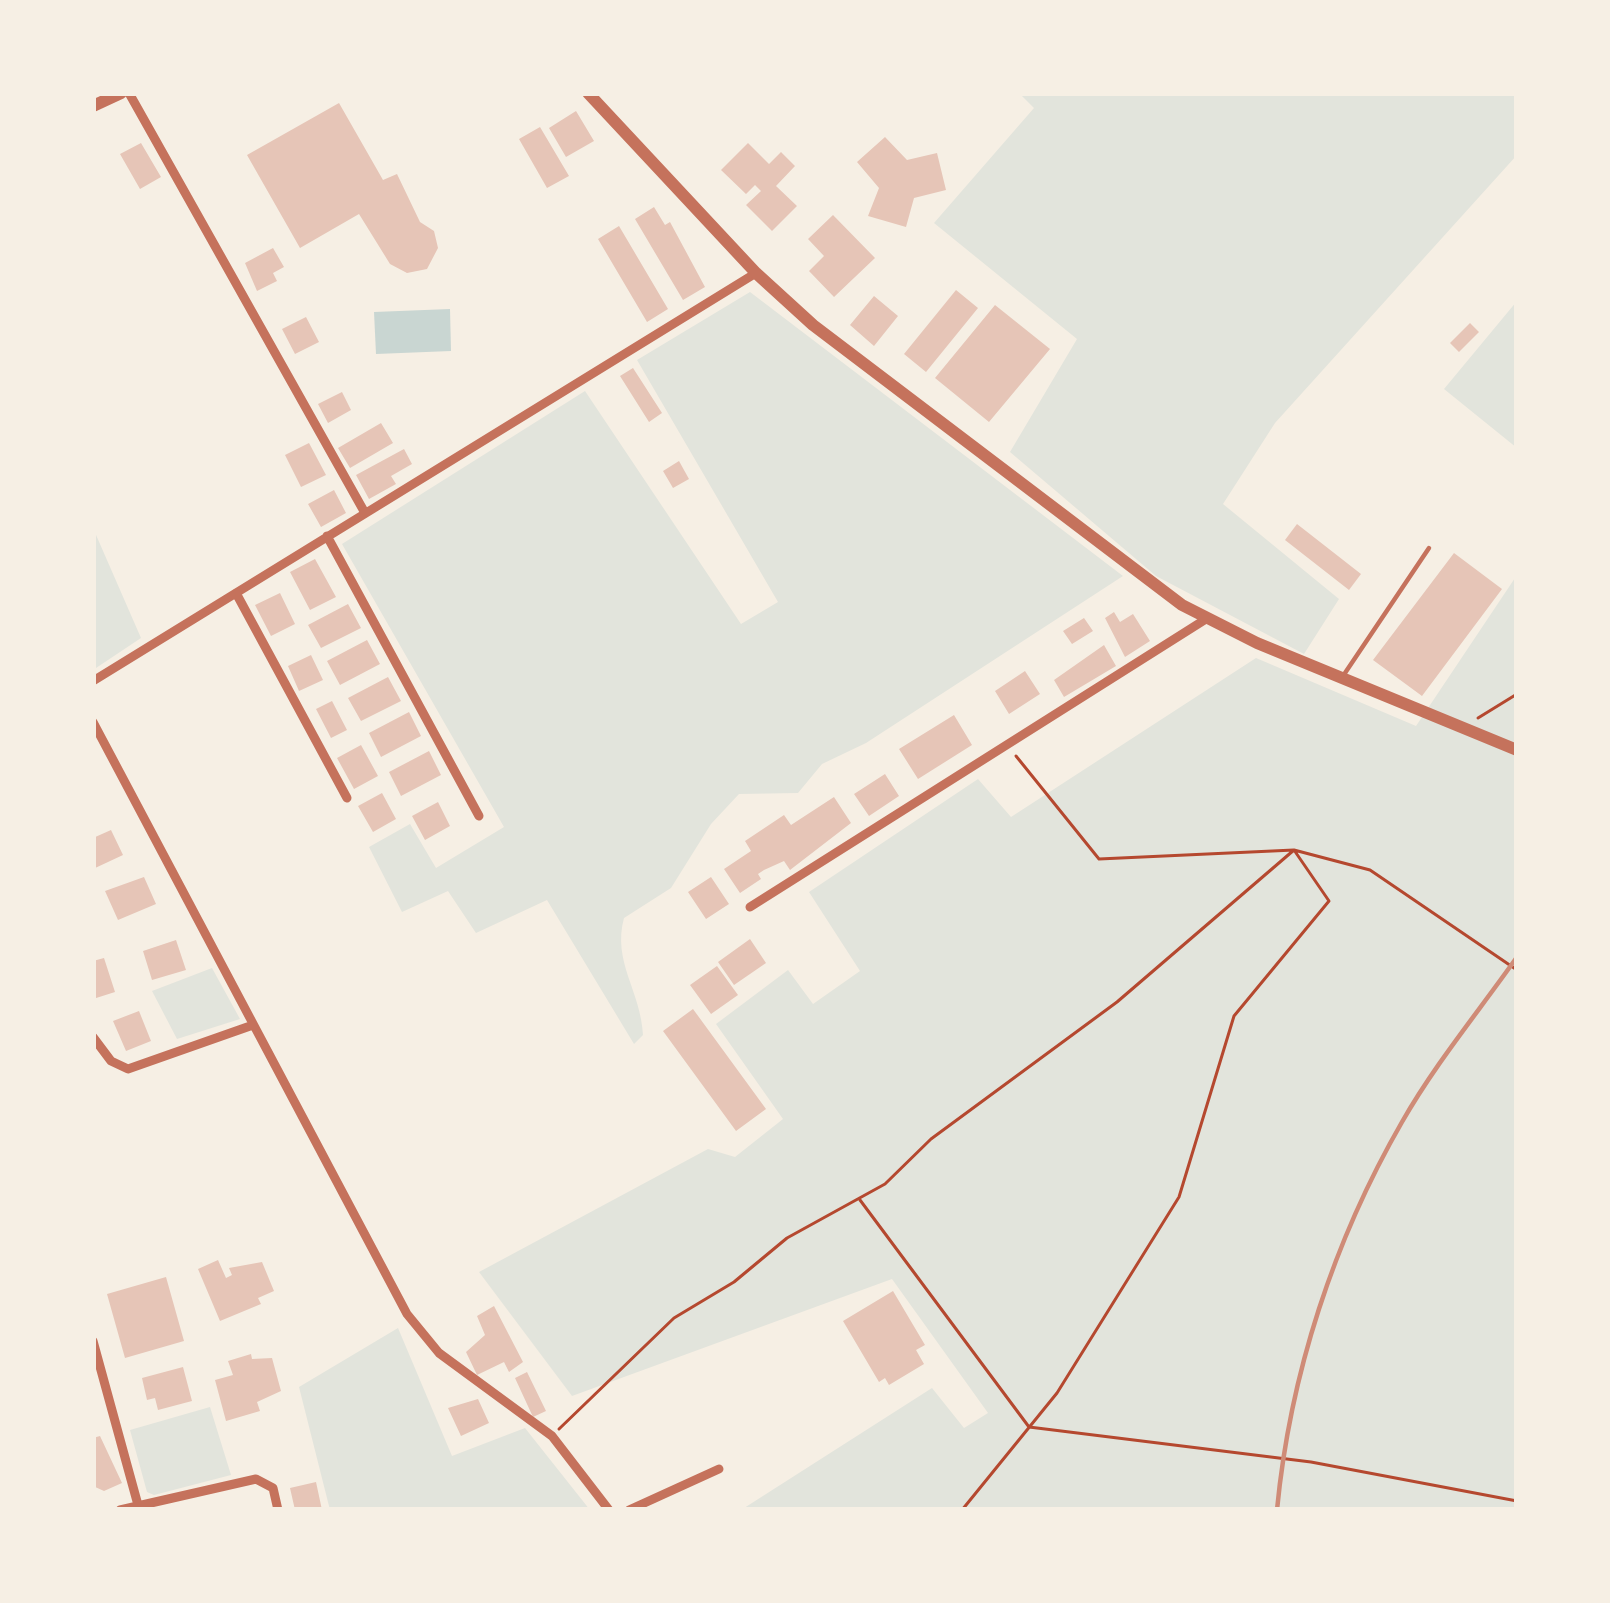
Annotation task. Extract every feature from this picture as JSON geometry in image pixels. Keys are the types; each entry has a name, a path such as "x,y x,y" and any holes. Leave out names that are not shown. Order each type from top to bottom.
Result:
{"street":[{"path":"93,106 125,93 365,513"},
{"path":"588,93 756,273 812,325 998,469 1206,619 1517,750"},
{"path":"93,681 756,273"},
{"path":"327,536 479,816"},
{"path":"236,593 347,798"},
{"path":"750,907 1206,619"},
{"path":"93,722 407,1314 439,1353 552,1436 609,1510"},
{"path":"93,1037 111,1060 128,1069 253,1024"},
{"path":"93,1341 138,1505"},
{"path":"629,1510 719,1469"},
{"path":"120,1510 171,1504 249,1479 263,1480 273,1488 278,1510"}],"lane":[{"path":"1342,678 1429,548"}],"path":[{"path":"1462,728 1517,694"},
{"path":"1007,745 1099,860 1294,850 1370,870 1517,970"},
{"path":"552,1436 674,1318 734,1282 787,1238 885,1184 931,1139 1117,1002 1294,850"},
{"path":"962,1510 1057,1393 1179,1197 1234,1016 1329,901 1294,850"},
{"path":"859,1198 1029,1427 1311,1462 1517,1501"}],"shaded area":[{"path":"1019,93 1517,93 1517,155 1275,423 1223,504 1339,599 1304,654 1156,576 1010,452 1077,339 934,223 1034,108"},
{"path":"750,292 1123,576 866,743 822,764 798,793 739,794 711,824 671,888 624,918 624,963 643,1035 634,1044 547,900 476,933 448,891 402,912 369,847 410,824 436,868 504,827 342,544 585,391 741,624 778,602 637,360"},
{"path":"1517,301 1517,448 1444,389"},
{"path":"450,309 451,351 376,354 374,312"},
{"path":"93,528 141,638 93,670"},
{"path":"1517,575 1517,1510 741,1510 932,1388 964,1428 988,1413 892,1279 572,1396 479,1272 708,1149 735,1157 783,1119 716,1024 788,970 813,1004 860,971 809,892 978,779 1011,817 1256,658 1416,726"},
{"path":"212,968 240,1019 177,1039 152,991"},
{"path":"398,1328 452,1456 525,1428 590,1510 330,1510 299,1387"},
{"path":"210,1407 231,1475 154,1495 147,1492 130,1430"}],"building":[{"path":"339,103 383,180 397,174 420,222 434,231 438,248 427,269 407,273 390,264 359,214 300,248 247,155"},
{"path":"576,111 594,141 566,157 549,128"},
{"path":"540,127 569,176 547,188 519,139"},
{"path":"885,137 907,160 937,153 946,190 914,198 906,227 868,216 879,188 857,162"},
{"path":"141,143 161,177 140,189 120,154"},
{"path":"748,143 769,164 781,152 795,166 776,186 797,206 772,231 746,205 761,191 755,185 746,194 721,170"},
{"path":"654,207 665,225 670,222 705,287 683,300 635,219"},
{"path":"833,215 875,258 834,297 809,271 824,256 808,239"},
{"path":"619,226 668,309 647,322 598,239"},
{"path":"273,248 284,267 273,273 277,281 257,291 245,263"},
{"path":"956,290 978,308 926,372 904,354"},
{"path":"874,296 898,316 874,346 850,325"},
{"path":"995,305 1050,349 989,422 935,378"},
{"path":"306,317 319,342 295,354 282,329"},
{"path":"1470,323 1479,332 1459,352 1450,343"},
{"path":"633,368 662,413 649,422 620,376"},
{"path":"342,392 351,410 328,423 318,404"},
{"path":"381,423 393,443 350,468 338,448"},
{"path":"309,443 326,475 301,487 285,455"},
{"path":"404,449 412,464 391,476 396,484 369,499 356,475"},
{"path":"679,461 689,479 673,488 663,471"},
{"path":"334,490 346,513 321,527 308,504"},
{"path":"1297,524 1361,574 1349,590 1285,540"},
{"path":"1454,553 1502,589 1422,696 1373,660"},
{"path":"315,559 336,597 310,610 290,572"},
{"path":"280,593 295,624 271,636 255,605"},
{"path":"348,604 361,628 321,648 308,625"},
{"path":"1114,612 1120,622 1133,614 1150,641 1125,657 1105,618"},
{"path":"1084,618 1093,631 1072,644 1063,631"},
{"path":"367,640 380,664 340,685 327,661"},
{"path":"1104,645 1116,666 1064,697 1054,680"},
{"path":"311,655 323,680 299,691 288,666"},
{"path":"1025,671 1040,694 1009,714 995,691"},
{"path":"388,677 401,701 361,721 348,698"},
{"path":"332,701 347,730 331,738 316,709"},
{"path":"409,712 421,736 381,757 369,733"},
{"path":"954,715 972,745 918,779 899,749"},
{"path":"361,745 378,776 354,789 337,758"},
{"path":"429,751 441,775 401,796 389,772"},
{"path":"885,774 899,796 869,816 854,794"},
{"path":"382,793 396,819 373,832 358,806"},
{"path":"834,797 851,823 790,870 784,861 764,870 758,874 761,879 740,893 724,869 751,851 745,841 784,815 791,825"},
{"path":"438,802 450,826 425,840 412,816"},
{"path":"111,830 123,855 93,869 93,838"},
{"path":"144,877 156,904 118,920 105,891"},
{"path":"711,877 729,904 706,919 688,892"},
{"path":"750,939 766,963 734,985 718,962"},
{"path":"176,940 186,970 152,980 143,951"},
{"path":"104,958 115,992 93,999 93,961"},
{"path":"717,966 738,995 711,1014 690,985"},
{"path":"693,1009 766,1109 736,1131 663,1031"},
{"path":"139,1011 151,1041 126,1051 113,1021"},
{"path":"218,1260 226,1278 232,1275 229,1268 262,1262 274,1291 258,1298 261,1304 220,1321 198,1269"},
{"path":"166,1277 184,1341 125,1358 107,1294"},
{"path":"893,1291 925,1345 916,1350 924,1364 889,1385 885,1378 879,1382 843,1321"},
{"path":"494,1306 523,1362 509,1372 504,1362 477,1375 466,1352 485,1335 477,1316"},
{"path":"251,1354 252,1359 272,1358 281,1391 257,1402 260,1411 226,1421 215,1380 233,1375 228,1361"},
{"path":"183,1367 192,1401 158,1410 155,1398 147,1400 142,1378"},
{"path":"527,1372 546,1411 533,1417 515,1378"},
{"path":"478,1399 489,1423 461,1436 448,1408"},
{"path":"100,1436 122,1483 104,1491 93,1486 93,1438"},
{"path":"316,1482 322,1510 295,1510 290,1488"}],"railway":[{"path":"1277,1510 1304,1359 1356,1213 1415,1100 1517,957"}]}
